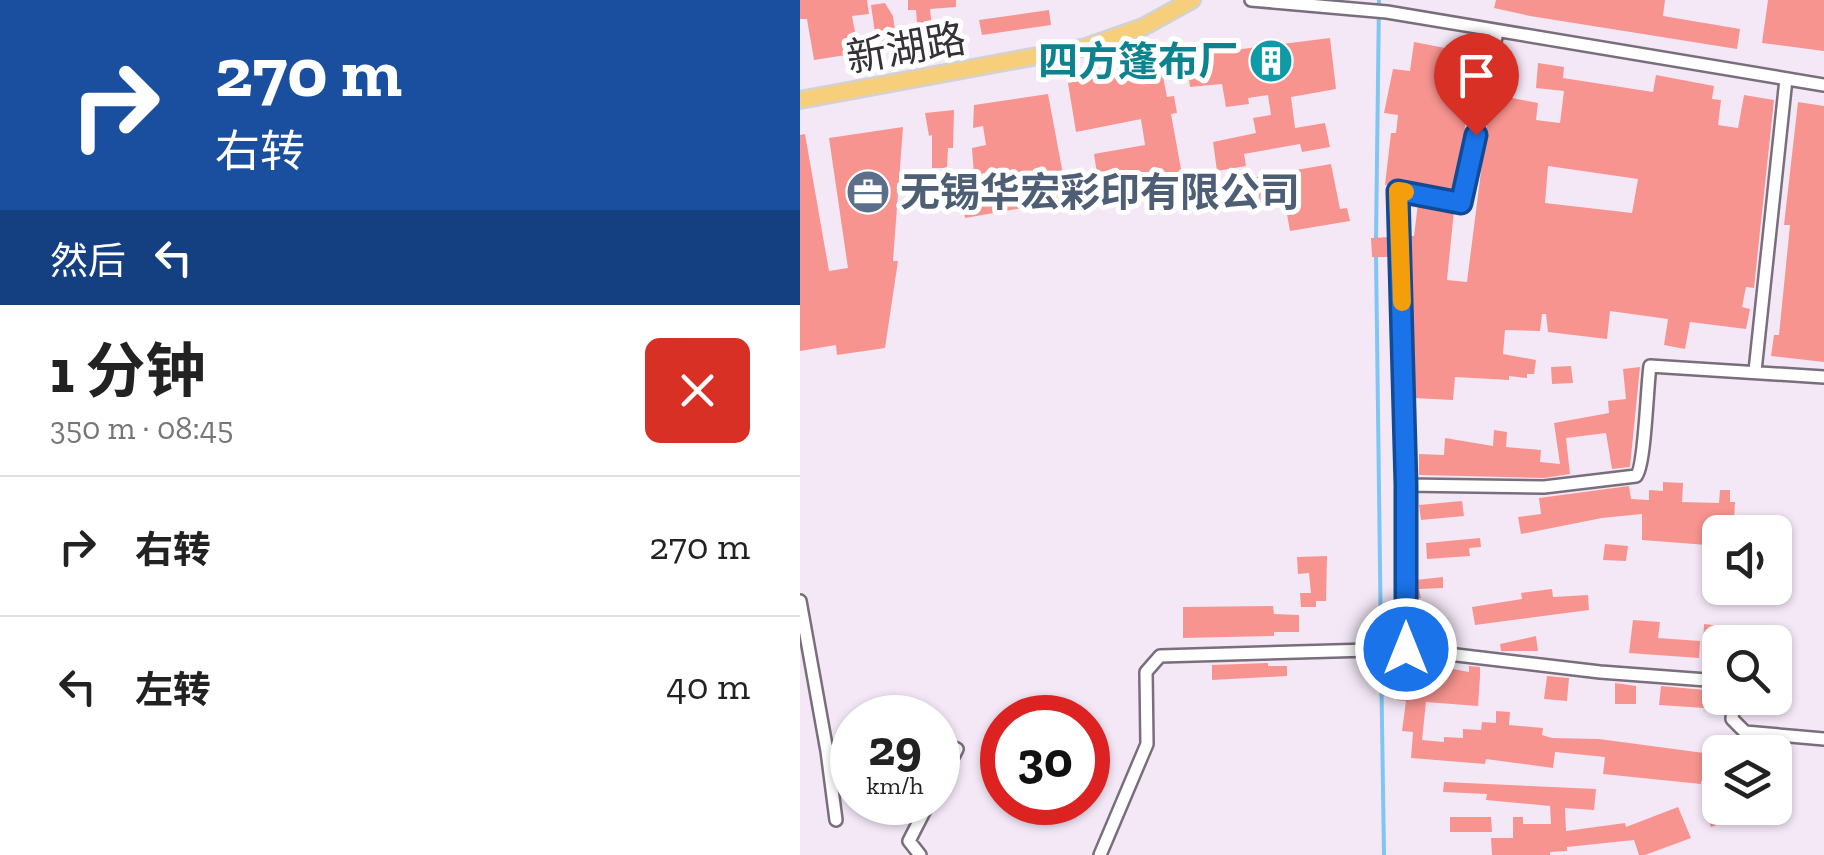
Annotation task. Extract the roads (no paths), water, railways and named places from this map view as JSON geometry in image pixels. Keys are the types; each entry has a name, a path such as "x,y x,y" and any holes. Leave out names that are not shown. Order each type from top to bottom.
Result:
{"main road":[{"name":"新湖路","path":"800,100 1086,48 1144,26 1192,0"}],"street":[{"path":"1251,0 1387,12 1824,84"},
{"path":"1299,0 1314,6"},
{"path":"1402,649 1406,485 1398,191 1461,203 1497,32"},
{"path":"1754,371 1786,79"},
{"path":"1406,485 1544,487 1636,476 1642,465 1650,366 1824,377"},
{"path":"800,600 830,774"},
{"path":"1100,855 1147,744 1146,672 1160,656 1402,649 1702,680"},
{"path":"1732,715 1732,720 1744,732 1824,739"},
{"path":"917,825 909,841 920,855"}],"waterway":[{"path":"1376,240 1379,0"},
{"path":"1376,255 1381,645"},
{"path":"1381,655 1384,855"}],"place":[{"name":"四方篷布厂","path":"1271,61"},
{"name":"无锡华宏彩印有限公司","path":"868,192"}]}
